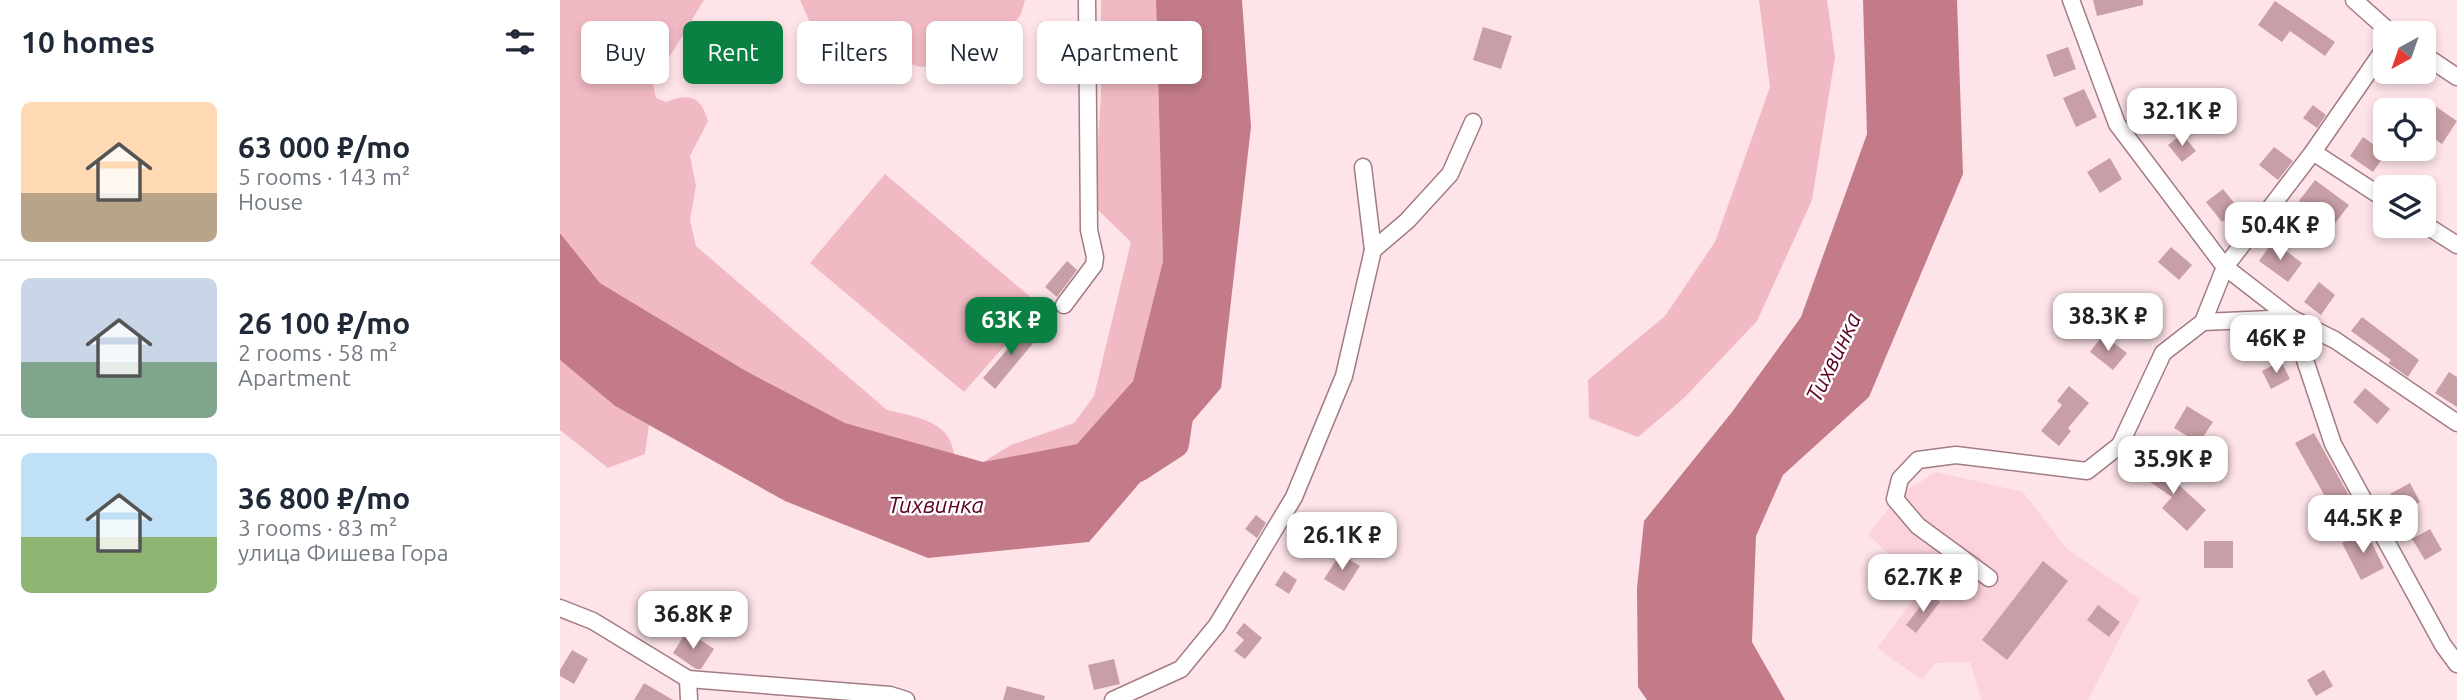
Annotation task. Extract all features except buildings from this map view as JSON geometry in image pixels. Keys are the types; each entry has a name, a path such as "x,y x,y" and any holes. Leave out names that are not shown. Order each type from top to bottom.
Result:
{"street":[{"path":"1065,305 1094,265 1095,257 1089,230 1087,0"},
{"path":"2071,0 2117,124 2225,267 2291,318 2334,340 2457,423"},
{"path":"2354,0 2371,6 2382,21"},
{"path":"2436,63 2457,77"},
{"path":"1989,578 1918,526 1895,499 1900,479 1918,460 1956,455 2087,471 2120,445 2163,353 2203,322 2225,267 2312,152 2373,65"},
{"path":"1373,250 1407,221 1450,174 1473,122"},
{"path":"2312,152 2373,191"},
{"path":"1113,700 1181,669 1217,625 1294,498 1344,376 1373,250 1363,167"},
{"path":"2436,232 2457,245"},
{"path":"2203,322 2291,318"},
{"path":"2291,318 2333,444 2437,633 2457,664"},
{"path":"560,608 593,621 688,679 890,695 906,700"},
{"path":"688,679 689,700"}],"shaded area":[{"path":"560,0 704,0 691,21 683,21 683,35 669,58 669,21 581,21 581,84 653,84 656,98 666,102 688,97 698,102 708,121 690,156 696,186 690,220 696,246 887,410 919,418 938,427 946,434 954,454 845,423 746,371 600,283 560,233"},
{"path":"800,0 1025,0 1016,21 926,21 926,66 920,67 912,64 912,21 809,21"},
{"path":"1101,0 1156,0 1157,21 1101,21"},
{"path":"1759,0 1827,0 1835,57 1812,200 1757,321 1684,398 1638,437 1589,418 1588,380 1665,316 1715,242 1770,87"},
{"path":"1101,84 1158,84 1163,261 1133,381 1077,444 983,462 1011,445 1074,423 1094,396 1131,242 1094,206"},
{"path":"885,174 1040,305 964,392 810,263"},
{"path":"560,360 615,406 649,425 645,454 608,468 560,430"},
{"path":"1936,472 2023,492 2066,548 2140,599 2088,700 1981,700 1970,662 1935,663 1922,680 1877,648 1924,586 1868,535 1898,496"}],"water":[{"name":"Тихвинка","path":"1156,0 1242,0 1251,127 1221,388 1089,542 928,558 785,501 615,406 560,360 560,233 600,283 746,371 845,423 983,462 1077,444 1133,381 1163,261 1158,84 1202,84 1202,21 1157,21"},
{"name":"Тихвинка","path":"1863,0 1957,0 1963,174 1869,397 1783,475 1756,536 1752,642 1785,700 1647,700 1638,687 1637,588 1644,521 1732,412 1801,317 1867,134"}],"waterway":[{"name":"Тихвинка","path":"1138,468 1175,444 1181,404"}]}
